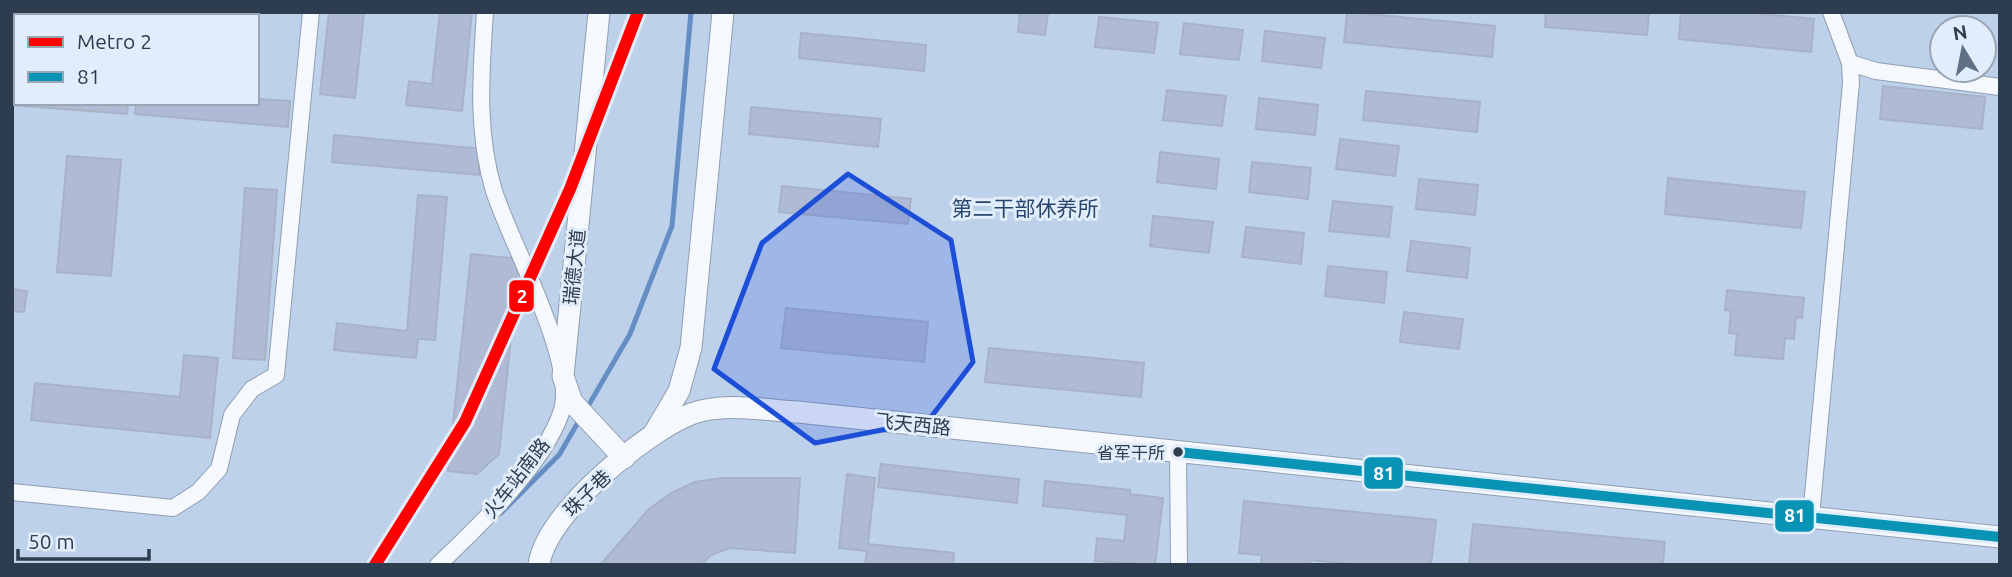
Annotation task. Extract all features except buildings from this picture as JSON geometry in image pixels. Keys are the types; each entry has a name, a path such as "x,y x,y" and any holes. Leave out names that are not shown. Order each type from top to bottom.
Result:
{"street":[{"path":"12,492 173,508 198,492 219,469 232,415 252,389 276,375 311,12"},
{"path":"485,12 480,92 483,141 494,192 536,290 564,376"},
{"name":"瑞德大道","path":"598,12 564,376 572,402 624,458"},
{"path":"653,435 678,391 691,348 723,12"},
{"path":"1811,517 1848,124 1850,63 1831,12"},
{"path":"1850,63 1876,71 2000,87"},
{"name":"火车站南路","path":"438,565 474,530 545,444 562,411 564,376"},
{"name":"飞天西路","path":"653,435 692,414 721,408 797,412 2000,537"},
{"name":"珠子巷","path":"539,565 541,553 559,521 624,458 653,435"},
{"path":"1178,452 1178,565"}],"highlighted area":[{"path":"848,174 951,240 973,362 928,421 815,443 714,369 762,243"}],"waterway":[{"path":"587,408 630,334 672,226 691,12"},
{"path":"501,513 559,455 580,419"}],"metro line":[{"name":"2","path":"375,565 465,422 570,189 638,12"}],"transit line":[{"name":"81","path":"1178,452 2000,537"}],"place":[{"name":"省军干所","path":"1178,452"}],"district":[{"name":"第二干部休养所","path":"1025,208"}]}
